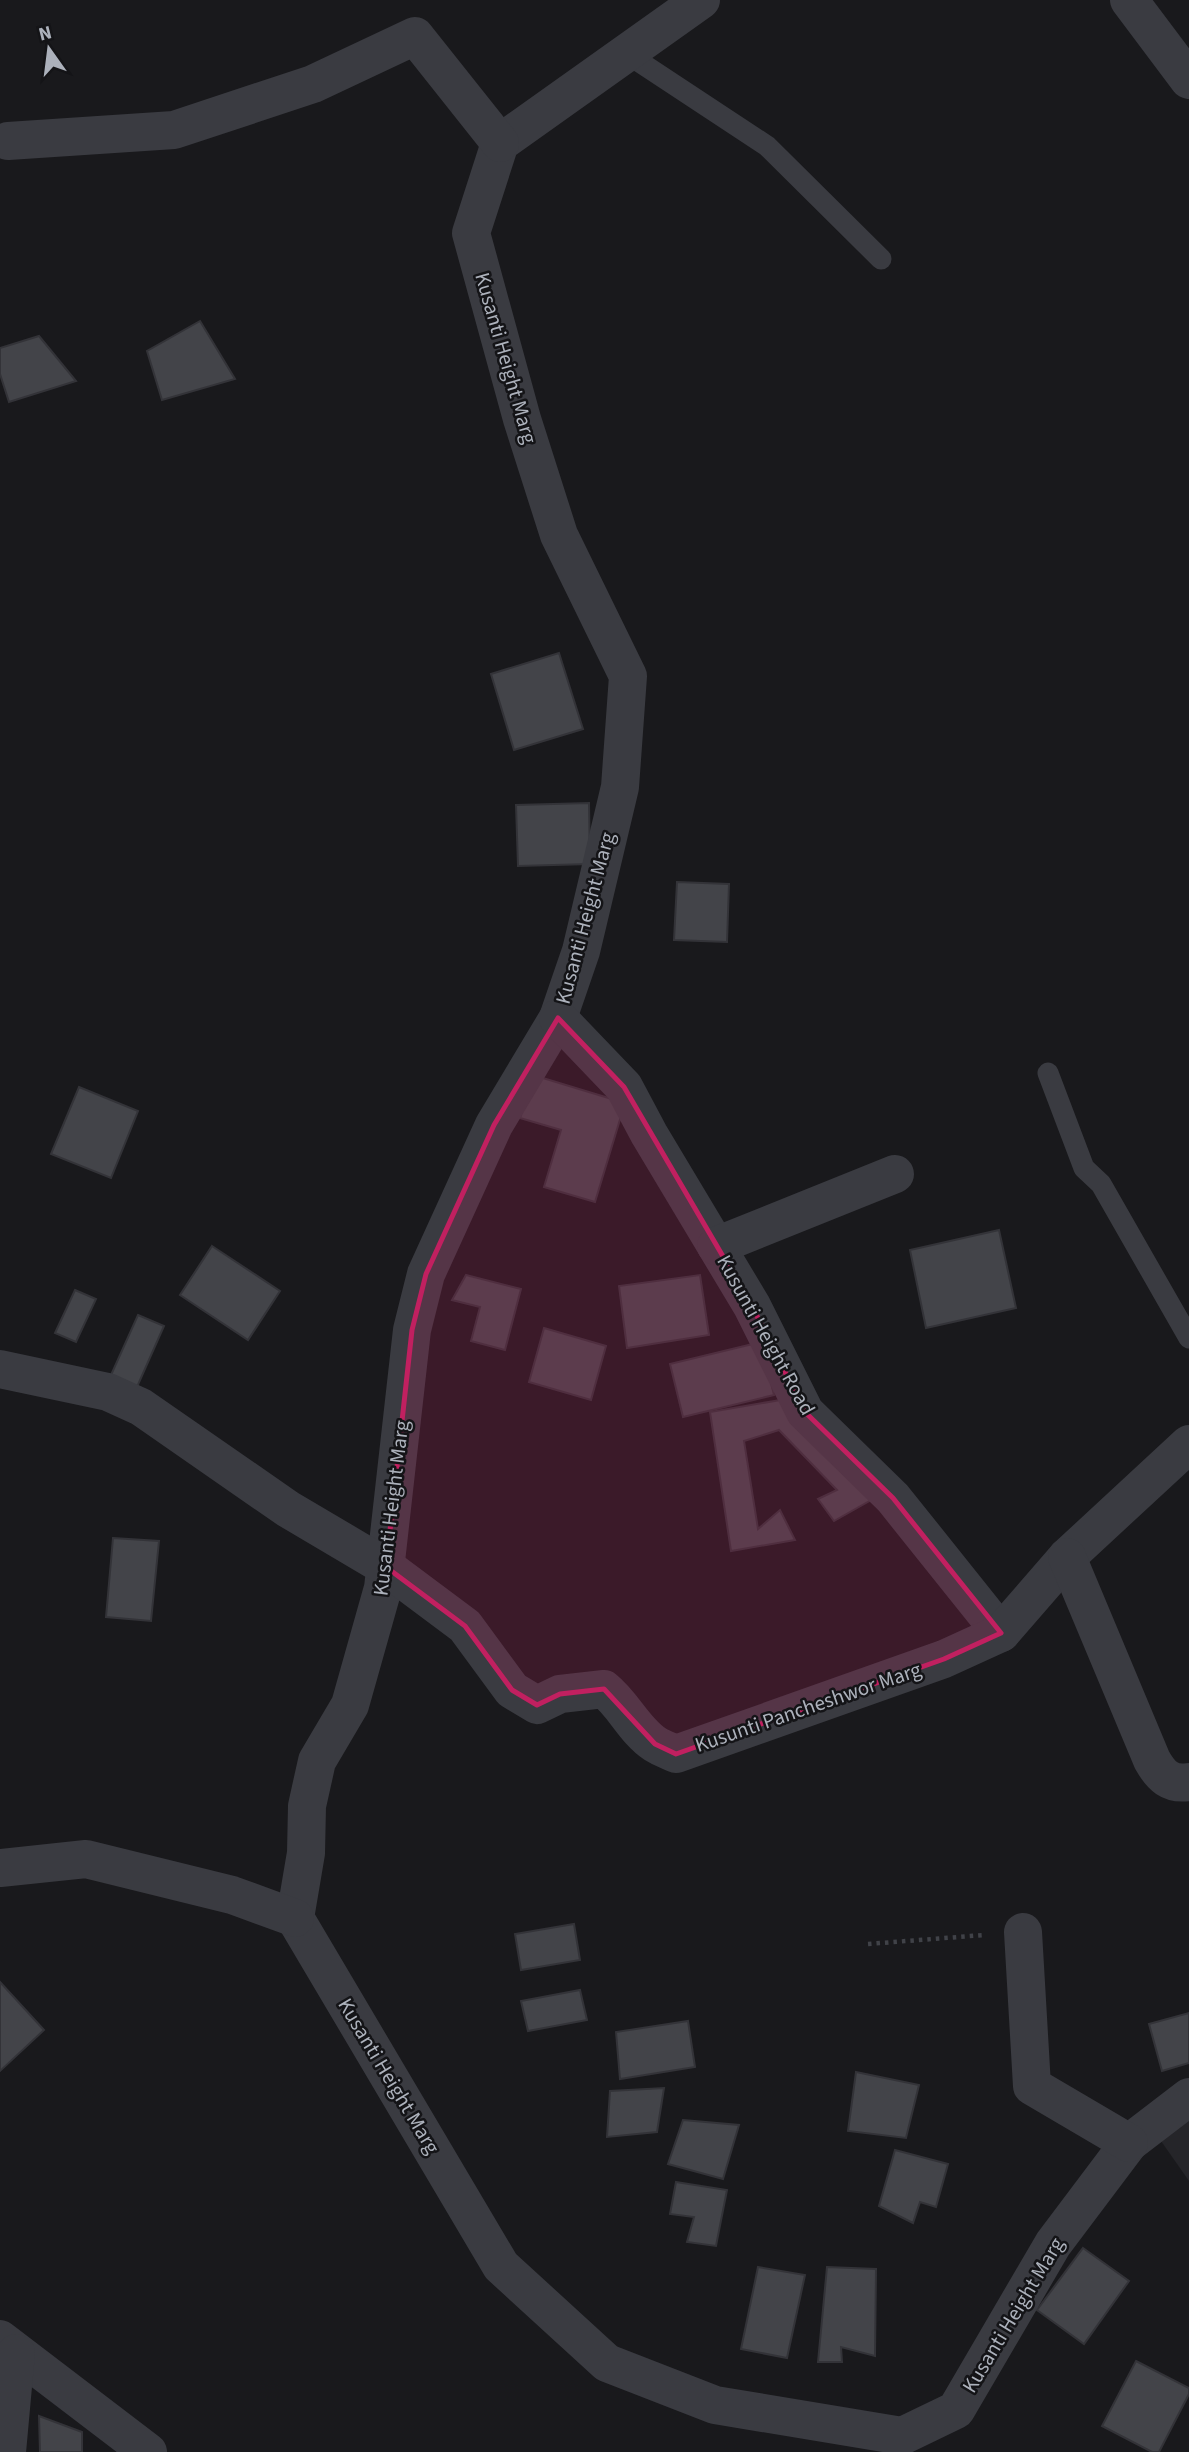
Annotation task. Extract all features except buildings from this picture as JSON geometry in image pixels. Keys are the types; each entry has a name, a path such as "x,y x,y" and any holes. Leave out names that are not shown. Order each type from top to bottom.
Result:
{"street":[{"path":"8,141 174,130 313,84 415,36 499,143 701,0"},
{"path":"1129,0 1183,59"},
{"name":"Kusanti Height Marg","path":"499,143 471,233 522,419 559,535 628,676 620,787 581,951 558,1018 494,1125 426,1274 412,1330 383,1588 350,1705 317,1761 307,1806 306,1853 295,1918 501,2266 607,2363 715,2405 902,2436 956,2410 1053,2244 1129,2143 1189,2098"},
{"name":"Kusunti Height Road","path":"558,1018 624,1087 649,1134 752,1306 805,1412 893,1498 1001,1633"},
{"path":"716,1246 895,1174"},
{"path":"0,1369 108,1392 141,1407 288,1509 386,1567"},
{"name":"Kusunti Pancheshwor Marg","path":"386,1567 465,1626 512,1690 537,1705 560,1694 604,1689 617,1699 639,1729 655,1744 676,1754 944,1659 1001,1633 1067,1557 1189,1444"},
{"path":"1067,1557 1152,1760 1161,1775 1178,1784 1189,1782"},
{"path":"0,1868 86,1859 232,1895 295,1918"},
{"path":"1023,1933 1032,2086 1129,2143"},
{"path":"6,2452 8,2346"},
{"path":"8,2346 148,2452"}],"lane":[{"path":"626,53 767,146 881,259"},
{"path":"1048,1073 1084,1168 1101,1184 1189,1338"}],"path":[{"path":"868,1944 1023,1933"}],"highlighted area":[{"path":"558,1018 624,1087 752,1306 805,1412 893,1498 1001,1633 944,1659 676,1754 655,1744 604,1689 560,1694 537,1705 512,1690 465,1626 386,1567 412,1330 426,1274 494,1125"}],"shaded area":[{"path":"1189,2108 1189,2181 1154,2131"}]}
